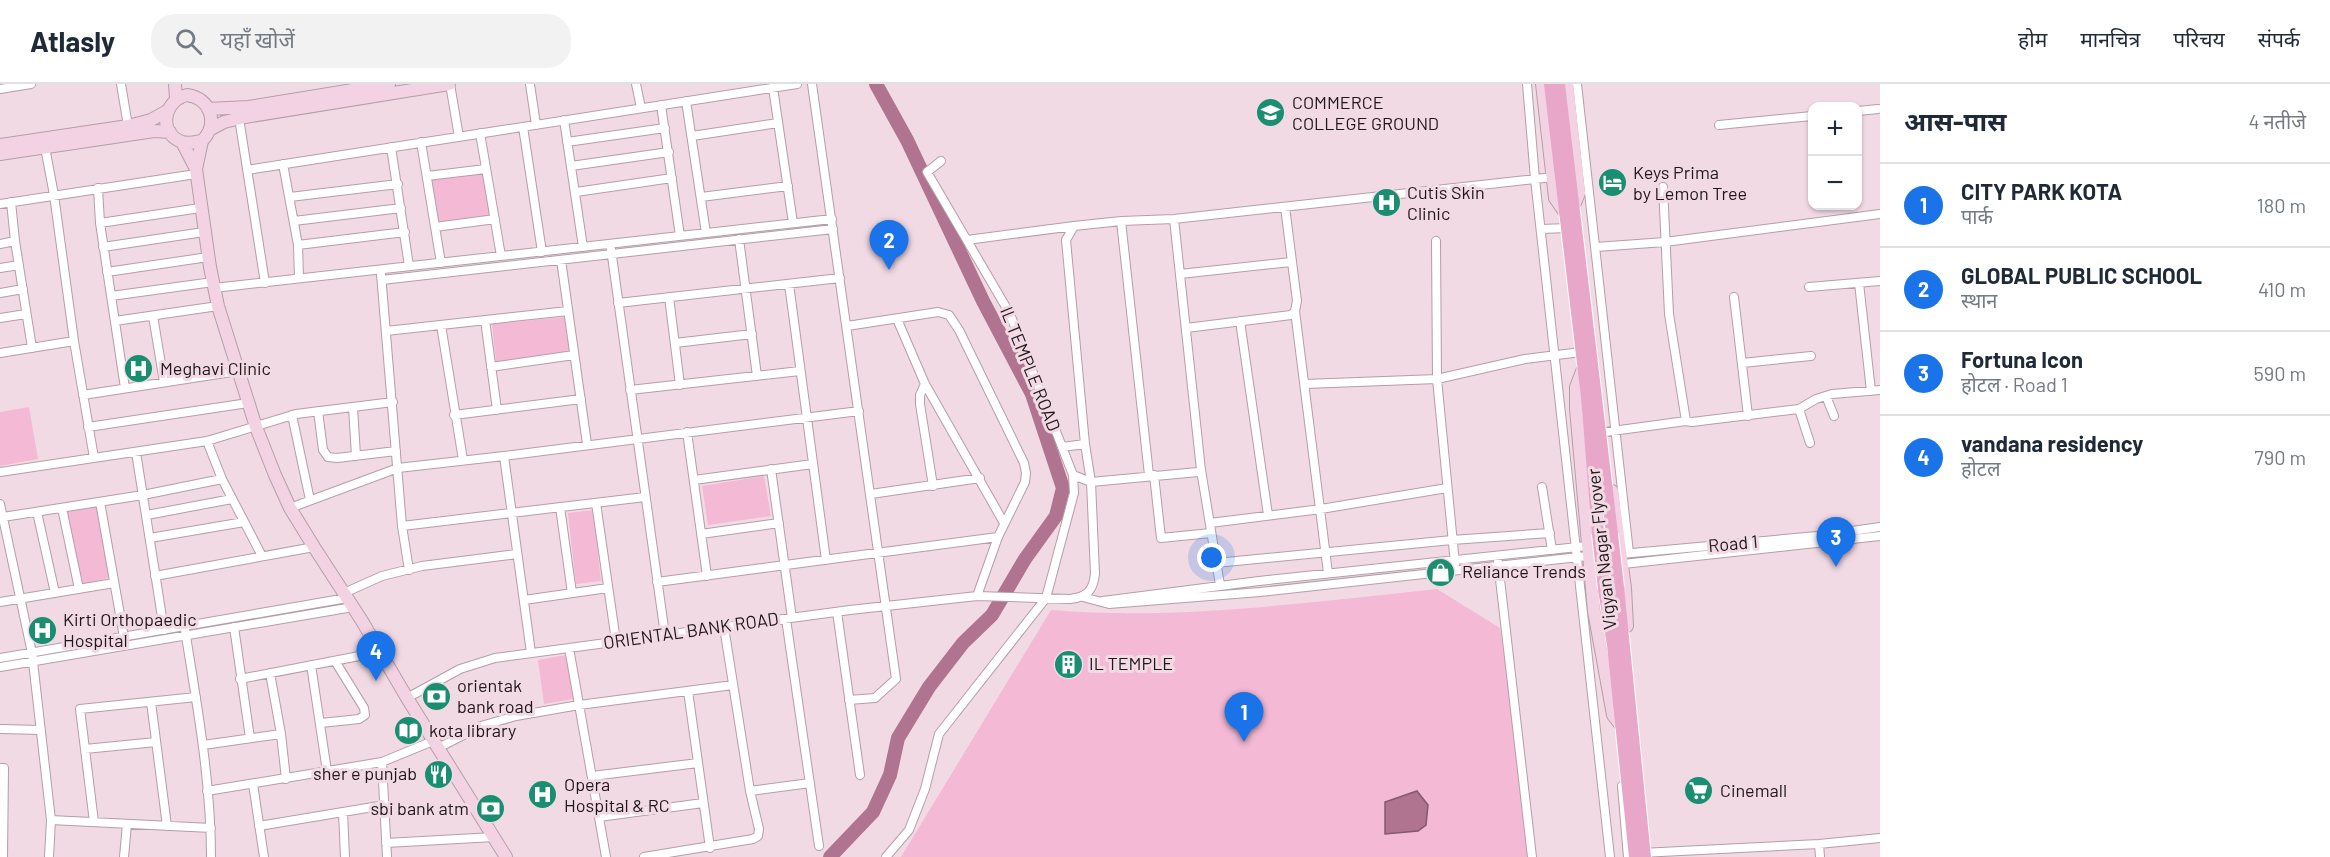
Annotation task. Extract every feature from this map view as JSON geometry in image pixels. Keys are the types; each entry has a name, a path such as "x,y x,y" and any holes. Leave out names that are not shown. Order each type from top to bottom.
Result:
{"main road":[{"path":"1550,84 1581,352 1587,371"},
{"path":"1559,84 1575,203 1587,371"},
{"name":"Vigyan Nagar Flyover","path":"1587,371 1618,587 1641,855"},
{"name":"Vigyan Nagar Flyover","path":"1591,401 1598,534 1604,590 1613,645 1627,774 1641,855"}],"street":[{"path":"0,89 31,84"},
{"path":"121,84 128,126"},
{"path":"175,84 176,99"},
{"path":"191,84 205,104 212,120 211,129 202,141 196,171 208,257 218,306 256,428 290,508 506,857"},
{"path":"0,154 151,120 167,111 176,99 187,95 205,104 240,108 389,84"},
{"path":"211,129 239,118 449,84 459,136"},
{"path":"530,84 536,125"},
{"path":"636,84 640,108"},
{"path":"247,170 797,84"},
{"path":"812,84 896,678 874,698 849,700"},
{"path":"1527,84 1545,178 1566,214"},
{"path":"1542,84 1545,178 1540,229 1561,411 1582,551 1613,715 1623,728"},
{"path":"1567,84 1579,193 1575,203"},
{"path":"1577,84 1596,247 1610,431 1624,557 1628,642 1635,702 1630,717"},
{"path":"773,88 793,223"},
{"path":"686,101 706,233"},
{"path":"661,105 680,236"},
{"path":"1862,111 1878,109"},
{"path":"167,111 166,126 182,142 196,171"},
{"path":"1719,125 1808,116"},
{"path":"239,118 265,283"},
{"path":"564,120 583,247"},
{"path":"692,136 778,123"},
{"path":"523,127 542,252"},
{"path":"567,142 665,128"},
{"path":"0,145 44,143 154,131 170,132"},
{"path":"480,133 501,256"},
{"path":"182,142 202,141"},
{"path":"421,142 441,263"},
{"path":"44,143 94,458"},
{"path":"390,147 410,266"},
{"path":"571,166 669,152"},
{"name":"IL TEMPLE ROAD","path":"941,161 927,172 1010,314 1073,476 1072,502 1046,598"},
{"path":"283,164 298,245 299,278"},
{"path":"427,177 486,169"},
{"path":"0,204 196,171"},
{"path":"576,192 672,178"},
{"path":"967,240 1074,226 1174,219 1545,178"},
{"path":"290,197 398,184"},
{"path":"701,197 788,186"},
{"path":"1663,187 1669,314 1686,421"},
{"path":"98,188 100,223 125,388"},
{"path":"11,202 32,348"},
{"path":"1285,207 1297,301 1295,311 1328,573"},
{"path":"100,223 200,208"},
{"path":"294,221 401,208"},
{"path":"1596,247 1665,242 1880,214"},
{"path":"435,227 495,219"},
{"path":"111,296 214,285 265,283 831,219"},
{"path":"1174,219 1201,470 1220,585"},
{"path":"1121,221 1161,538 1211,533"},
{"path":"1074,226 1066,240 1091,486 1095,574 1093,587 1083,597"},
{"path":"1540,229 1568,228"},
{"path":"382,280 833,229"},
{"path":"104,247 204,232"},
{"path":"298,245 405,232"},
{"path":"739,240 757,376"},
{"path":"1436,241 1437,379 1456,570"},
{"path":"0,244 15,242"},
{"path":"610,244 664,635"},
{"path":"107,272 208,257"},
{"path":"561,260 587,444"},
{"path":"1180,274 1291,261"},
{"path":"0,268 19,265"},
{"path":"381,270 402,526 409,570"},
{"path":"618,303 840,279"},
{"path":"1809,287 1880,280"},
{"path":"1610,431 1799,409 1826,396 1875,390 1859,283"},
{"path":"789,284 826,560"},
{"path":"0,293 22,289"},
{"path":"669,297 680,385"},
{"path":"1734,297 1748,416"},
{"path":"115,321 218,306"},
{"path":"386,331 568,311"},
{"path":"1186,328 1291,315 1295,311"},
{"path":"847,326 938,312 949,315 959,330 1024,463 1026,473 1025,482 998,537 980,596"},
{"path":"0,318 26,314"},
{"path":"153,316 164,382"},
{"path":"897,319 925,384 1004,523"},
{"path":"485,320 497,410"},
{"path":"1240,321 1268,516"},
{"path":"441,325 454,416 463,460"},
{"path":"675,343 752,334"},
{"path":"0,353 74,341"},
{"path":"1305,384 1437,379 1525,359 1581,352"},
{"path":"491,367 574,355"},
{"path":"1742,363 1812,356"},
{"path":"83,395 238,371"},
{"path":"630,390 800,371"},
{"path":"1610,431 1599,382 1587,371 1575,387 1580,436 1582,551 1610,857"},
{"path":"925,384 920,395 920,404 933,486"},
{"path":"1826,396 1834,416"},
{"path":"454,416 581,399"},
{"path":"0,472 207,441 256,428 292,415 393,402"},
{"path":"88,427 248,403"},
{"path":"353,407 356,456"},
{"path":"1561,411 1576,409"},
{"path":"1799,409 1810,443"},
{"path":"318,411 325,455 331,458 396,451"},
{"path":"290,508 398,468 859,411"},
{"path":"292,415 310,500"},
{"path":"687,432 707,576"},
{"path":"1565,438 1580,436"},
{"path":"207,441 222,479 262,556"},
{"path":"1062,447 1085,444"},
{"path":"136,452 164,630"},
{"path":"504,456 531,653"},
{"path":"694,480 813,464"},
{"path":"771,469 819,846"},
{"path":"1072,502 1091,486 1152,475 1201,470"},
{"path":"1073,476 1091,486"},
{"path":"871,494 980,478"},
{"path":"3,517 143,495 222,479"},
{"path":"1542,487 1552,549"},
{"path":"1210,523 1321,509 1447,488"},
{"path":"402,526 645,497"},
{"path":"147,515 232,499"},
{"path":"100,502 124,637"},
{"path":"596,503 616,641"},
{"path":"0,504 32,657 51,820 49,857"},
{"path":"560,507 572,593"},
{"path":"62,508 79,589"},
{"path":"37,512 55,593"},
{"path":"150,538 244,522"},
{"path":"701,534 779,524"},
{"name":"Road 1","path":"1624,557 1880,527"},
{"path":"1216,563 1550,533"},
{"name":"Road 1","path":"1582,551 1624,557 1880,536"},
{"path":"657,582 998,537"},
{"path":"156,576 314,547"},
{"path":"1102,601 1109,598 1220,585 1552,549 1582,551"},
{"path":"1102,601 1109,604 1260,592 1498,566 1582,551"},
{"path":"0,667 32,657 164,630 185,631 234,627 348,599 382,576 422,566 517,554"},
{"path":"1497,555 1532,857"},
{"path":"0,602 114,583"},
{"path":"524,600 609,588"},
{"name":"ORIENTAL BANK ROAD","path":"407,698 460,669 495,658 616,641 980,596 1070,599 1083,597 1102,601"},
{"path":"886,857 909,830 925,789 939,734 1046,598"},
{"path":"0,658 32,657 185,631 348,599"},
{"path":"837,612 860,775"},
{"path":"234,627 250,738"},
{"path":"644,857 699,853 758,836 759,829 750,791 724,627"},
{"path":"185,631 202,745 211,828 211,857"},
{"path":"569,648 606,857"},
{"path":"240,678 380,652"},
{"path":"321,723 358,719 365,715 364,708 334,661"},
{"path":"311,665 327,771"},
{"path":"270,673 286,779"},
{"path":"207,791 382,762 435,745 481,726 516,716 579,705 733,685"},
{"path":"688,691 710,848"},
{"path":"94,822 80,709 196,697"},
{"path":"151,702 167,826"},
{"path":"0,729 41,730"},
{"path":"202,745 281,734"},
{"path":"85,749 156,742"},
{"path":"382,762 387,857"},
{"path":"592,776 698,764"},
{"path":"0,768 4,768 3,857"},
{"path":"750,791 810,783"},
{"path":"253,784 264,857"},
{"path":"599,817 704,803"},
{"path":"259,825 385,805"},
{"path":"343,812 345,857"},
{"path":"51,820 211,828"},
{"path":"124,857 127,824"},
{"path":"386,843 494,837"},
{"path":"1641,855 1880,838"},
{"path":"1819,844 1820,857"}],"shaded area":[{"path":"484,172 491,216 439,224 432,180"},
{"path":"565,317 569,351 496,362 492,324"},
{"path":"29,407 38,459 0,466 0,412"},
{"path":"764,476 771,516 708,525 702,486"},
{"path":"97,506 109,578 82,584 66,511"},
{"path":"593,510 601,581 576,584 568,513"},
{"path":"1437,589 1500,628 1536,857 901,857 1051,610 1099,613 1196,612"},
{"path":"566,655 573,699 544,704 538,660"},
{"path":"1417,791 1428,805 1426,825 1418,831 1385,834 1385,802"}],"waterway":[{"path":"830,857 873,812 890,775 898,738 929,687 963,643 992,615 1025,559 1056,516 1063,488 1032,394 983,301 907,140 876,84"}],"place":[{"name":"COMMERCE COLLEGE GROUND","path":"1271,113"},
{"name":"Keys Prima by Lemon Tree","path":"1612,183"},
{"name":"Cutis Skin Clinic","path":"1386,203"},
{"name":"GLOBAL PUBLIC SCHOOL","path":"889,270"},
{"name":"Meghavi Clinic","path":"139,369"},
{"name":"Fortuna Icon","path":"1836,567"},
{"name":"Reliance Trends","path":"1441,572"},
{"name":"Kirti Orthopaedic Hospital","path":"42,630"},
{"name":"IL TEMPLE","path":"1068,664"},
{"name":"vandana residency","path":"376,681"},
{"name":"orientak bank road","path":"436,696"},
{"name":"kota library","path":"408,731"},
{"name":"CITY PARK KOTA","path":"1244,742"},
{"name":"sher e punjab","path":"438,774"},
{"name":"Cinemall","path":"1699,791"},
{"name":"Opera Hospital & RC","path":"543,795"},
{"name":"sbi bank atm","path":"490,809"}]}
